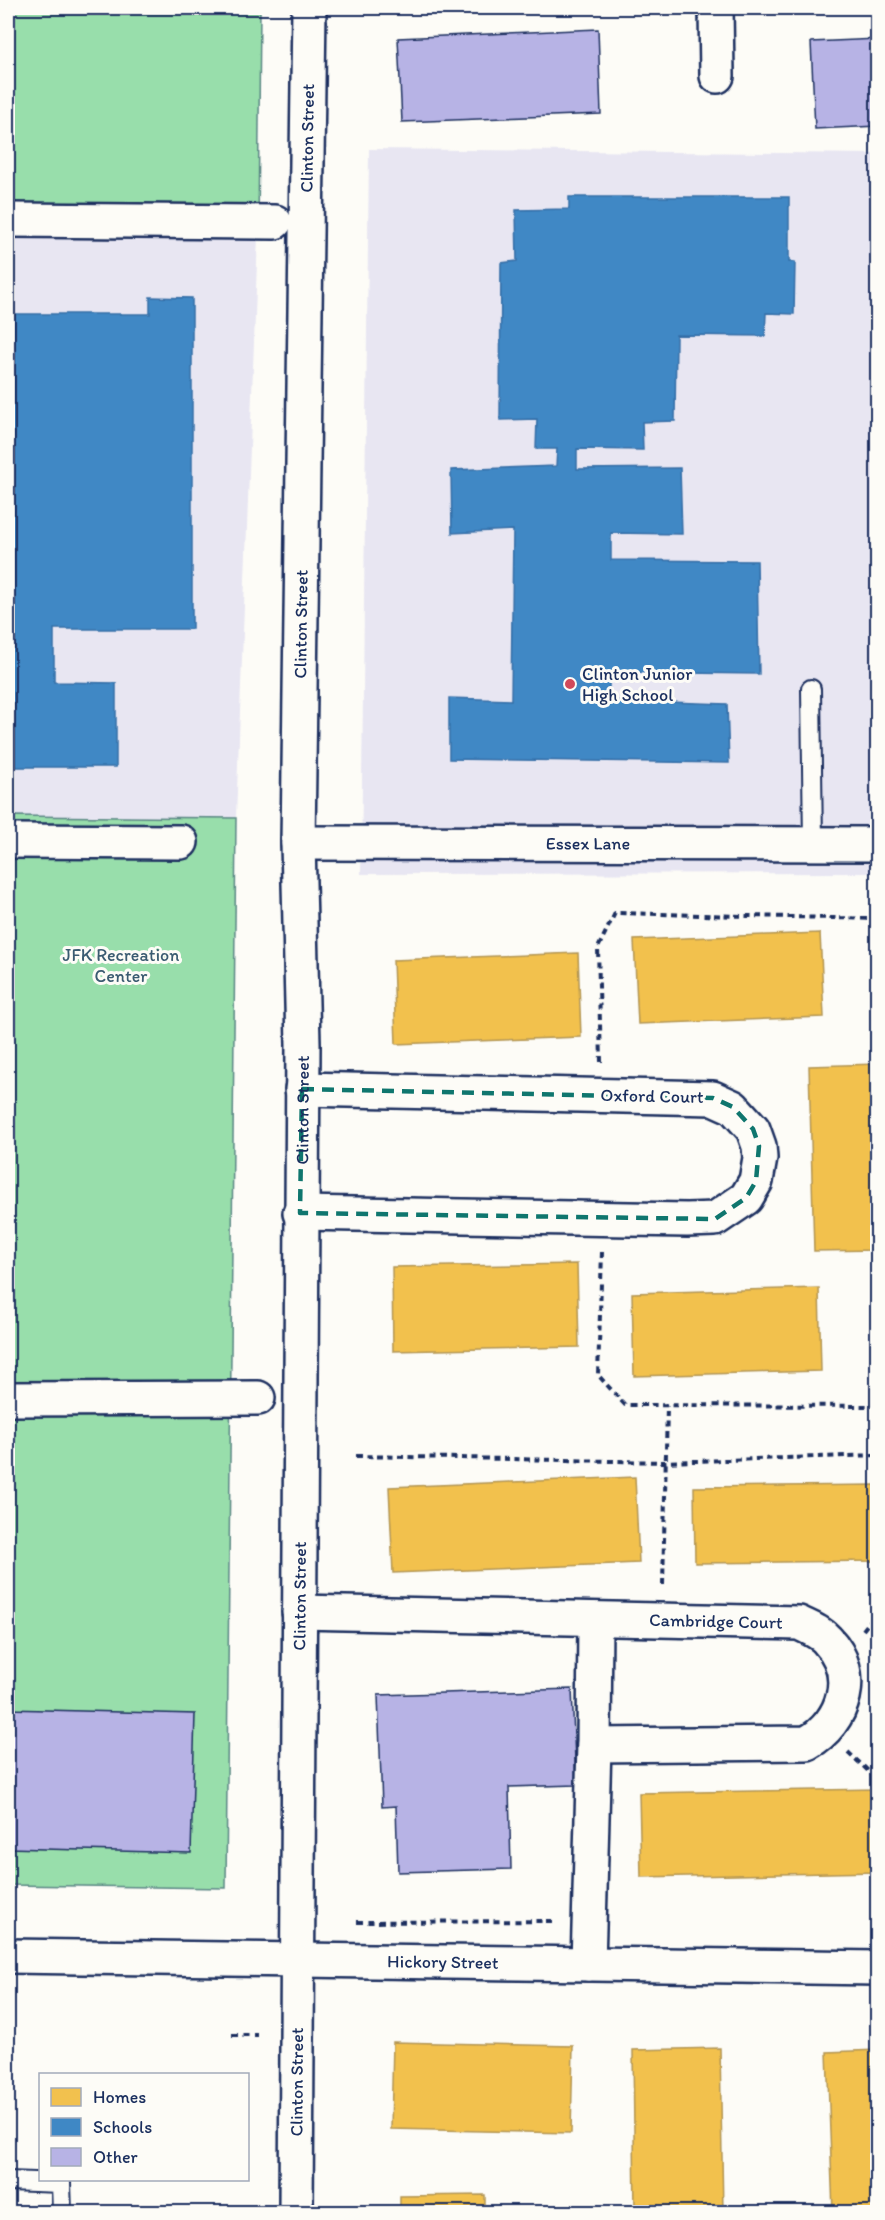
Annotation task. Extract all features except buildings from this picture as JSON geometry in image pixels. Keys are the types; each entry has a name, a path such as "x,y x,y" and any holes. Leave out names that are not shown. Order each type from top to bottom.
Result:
{"street":[{"name":"Clinton Street","path":"296,2212 302,1089 298,843 309,8"},
{"path":"716,8 717,76"},
{"path":"8,220 275,222"},
{"path":"8,841 181,842"},
{"name":"Essex Lane","path":"298,843 878,844"},
{"name":"Oxford Court","path":"300,1213 715,1219 746,1198 756,1181 760,1158 759,1146 753,1129 733,1107 712,1098 302,1089"},
{"path":"8,1399 258,1398"},
{"name":"Cambridge Court","path":"299,1612 799,1623 820,1634 835,1650 844,1670 844,1693 837,1717 826,1731 807,1743 594,1745"},
{"path":"588,1964 595,1618"},
{"name":"Hickory Street","path":"8,1956 878,1968"}],"lane":[{"path":"811,689 813,844"},
{"path":"8,2181 61,2183 62,2212"}],"path":[{"path":"602,1095 598,948 615,913 878,919"},
{"path":"603,1219 598,1375 625,1405 878,1406"},
{"path":"662,1620 667,1406"},
{"path":"357,1456 665,1462 878,1455"},
{"path":"357,1922 557,1921"},
{"path":"232,2035 257,2035"}],"highlighted area":[{"path":"302,1089 713,1098 733,1107 753,1129 759,1146 756,1181 746,1198 715,1219 300,1213"}],"shaded area":[{"path":"369,149 877,154 877,873 361,874"},
{"path":"8,233 258,236 236,818 8,816"}],"green space":[{"path":"8,8 260,8 258,236 8,233"},
{"name":"JFK Recreation Center","path":"8,816 236,818 226,1888 8,1885"}],"place":[{"name":"Clinton Junior High School","path":"570,684"}]}
